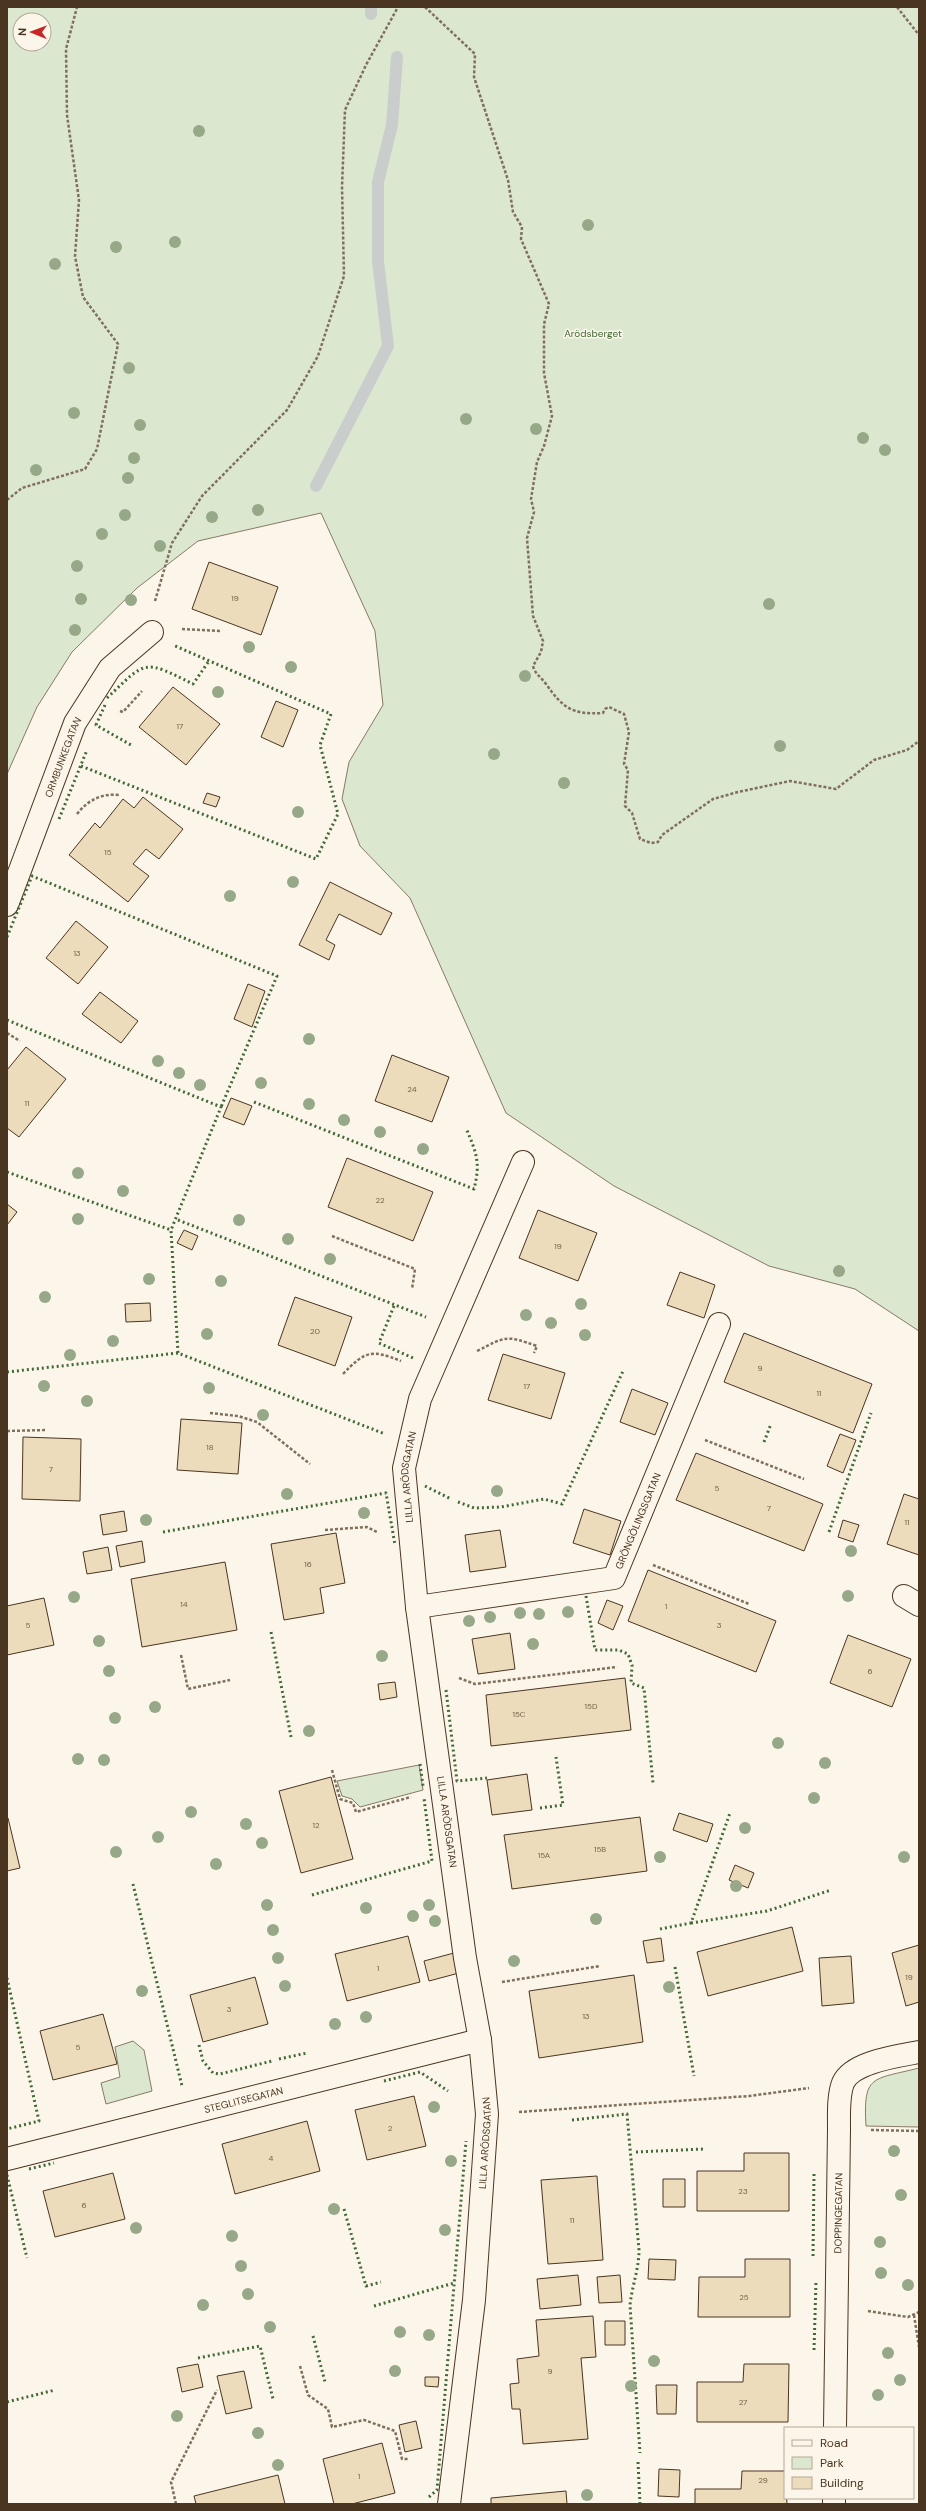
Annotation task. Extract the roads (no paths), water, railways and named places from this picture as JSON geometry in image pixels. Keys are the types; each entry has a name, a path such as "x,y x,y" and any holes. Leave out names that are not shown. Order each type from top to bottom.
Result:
{"street":[{"name":"ORMBUNKEGATAN","path":"7,905 75,723 110,668 152,632"},
{"name":"LILLA ARÖDSGATAN","path":"449,2504 474,2300 487,2114 480,2040 442,1789 417,1607 404,1468 420,1399 523,1162"},
{"name":"GRÖNGÖLINGSGATAN","path":"417,1607 614,1578 719,1324"},
{"name":"STEGLITSEGATAN","path":"7,2159 480,2040"},
{"name":"DOPPINGEGATAN","path":"835,2427 838,2130 843,2084 849,2073 862,2067 919,2052"}],"waterway":[{"path":"371,7 371,14"},
{"path":"316,486 388,346 378,261 378,182 392,125 397,57"}],"park label":[{"name":"Arödsberget","path":"593,333"}]}
